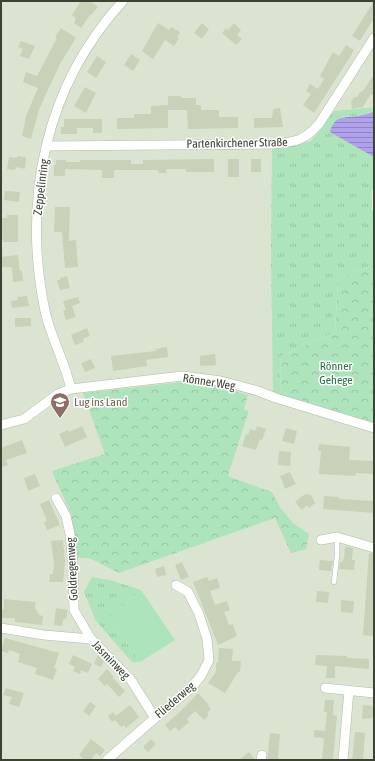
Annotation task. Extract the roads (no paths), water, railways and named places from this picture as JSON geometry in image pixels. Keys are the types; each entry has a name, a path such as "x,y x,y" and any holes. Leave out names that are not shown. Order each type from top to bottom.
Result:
{"street":[{"name":"Zeppelinring","path":"71,389 46,312 39,269 36,235 36,210 39,183 50,130 64,92 80,58 103,25 123,1"},
{"name":"Partenkirchener Straße","path":"46,146 273,144 293,142 302,139 312,132 319,124 374,38"},
{"name":"Rönner Weg","path":"1,425 24,419 58,394 71,389 182,376 221,381 258,391 374,428"},
{"name":"Goldregenweg","path":"56,498 66,516 70,534 73,564 74,610 91,639"},
{"path":"321,540 337,537 374,548"},
{"name":"Fliederweg","path":"107,760 190,689 202,676 209,660 207,638 199,614 188,592 176,585"},
{"name":"Jasminweg","path":"1,628 44,635 91,639 131,680 155,718"},
{"path":"325,688 374,693"},
{"path":"343,760 349,690"}],"lane":[{"path":"334,582 337,556 337,537"}],"place":[{"name":"Lug ins Land","path":"60,419"}],"park label":[{"name":"Rönner Gehege","path":"336,373"}]}
